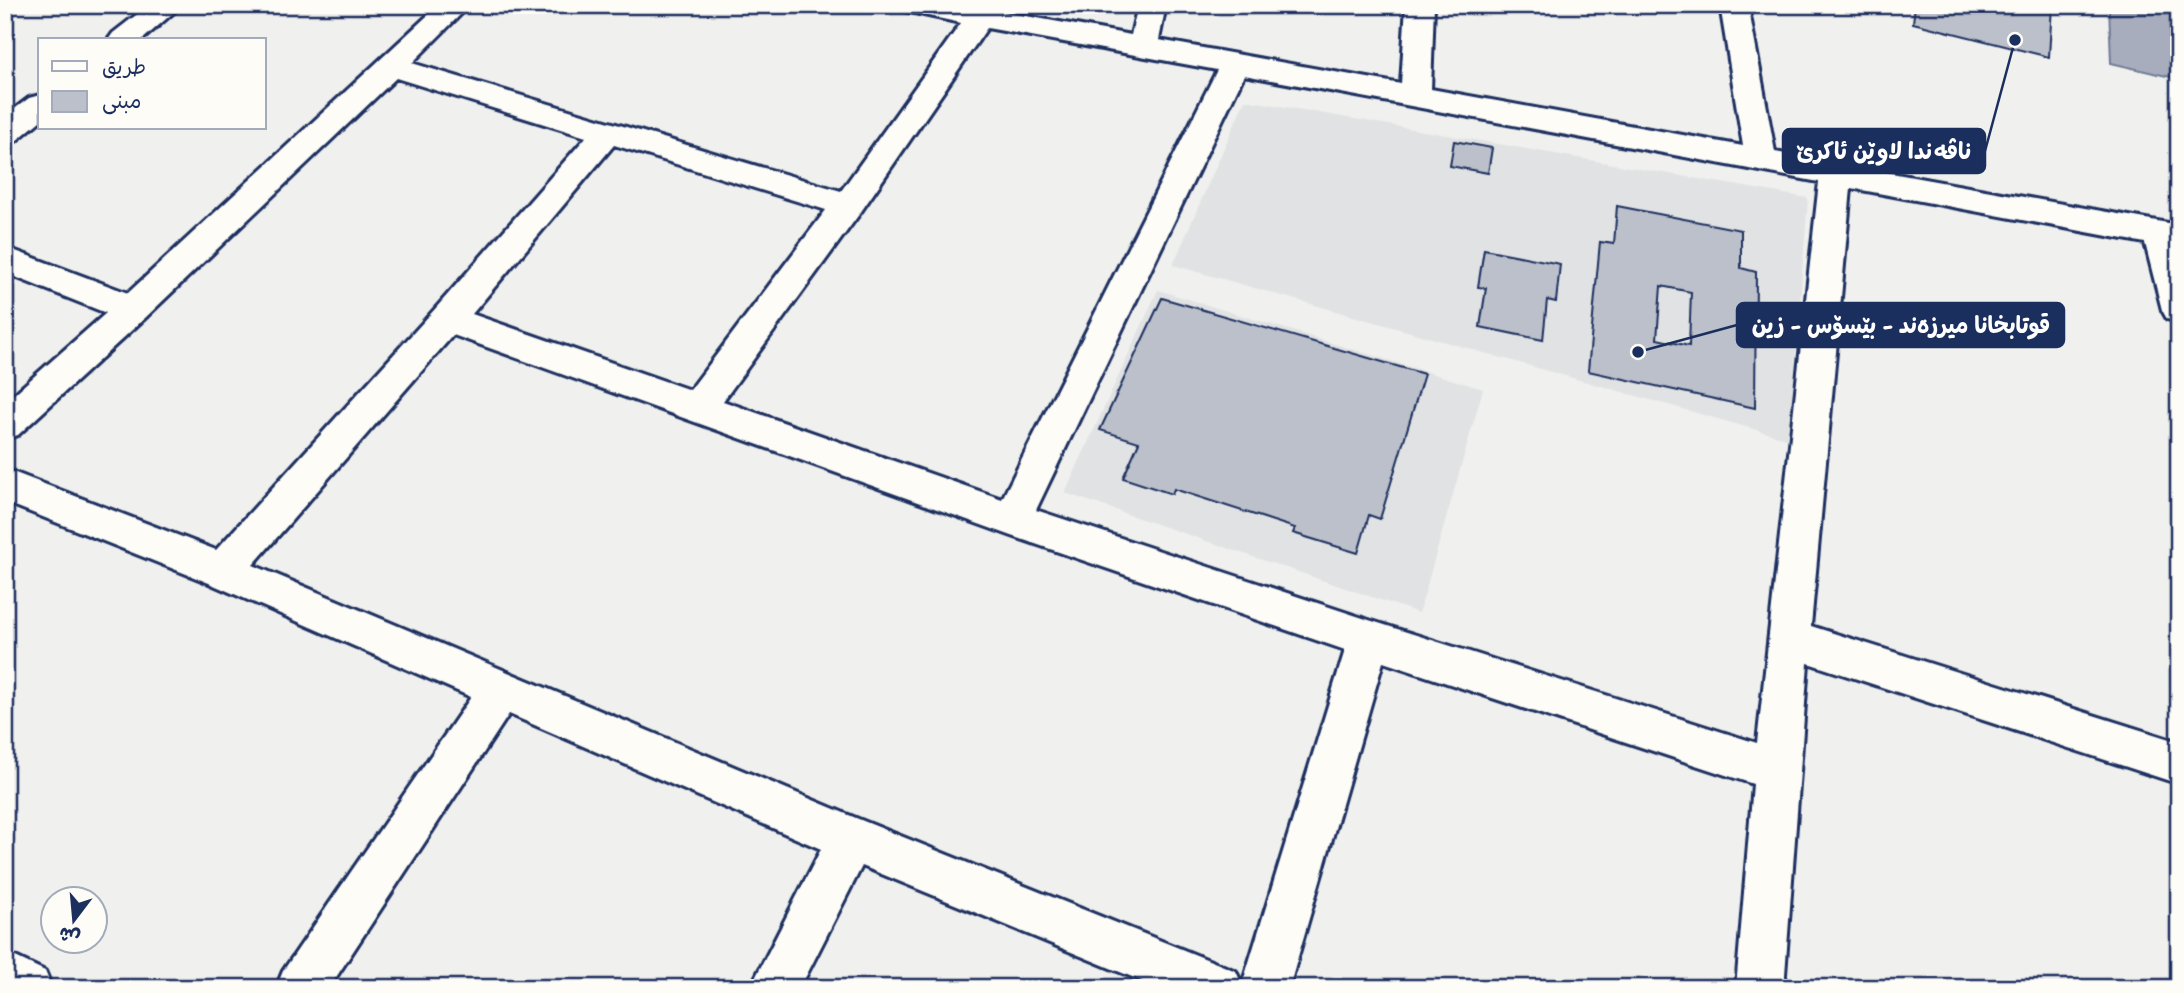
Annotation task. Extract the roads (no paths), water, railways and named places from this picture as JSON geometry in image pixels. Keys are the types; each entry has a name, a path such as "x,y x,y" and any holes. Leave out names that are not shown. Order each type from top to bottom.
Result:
{"street":[{"path":"126,38 168,5"},
{"path":"5,425 133,309 456,5"},
{"path":"915,5 2169,235 2179,310"},
{"path":"1143,47 1152,5"},
{"path":"1415,97 1420,5"},
{"path":"1734,5 1761,160"},
{"path":"698,407 848,205 980,17"},
{"path":"1012,519 1235,64"},
{"path":"392,66 848,205"},
{"path":"223,571 447,319 609,131"},
{"path":"1760,988 1776,770 1836,174"},
{"path":"5,259 133,309"},
{"path":"447,319 1012,519 1368,639 1776,770"},
{"path":"5,485 223,571 852,839 1219,988"},
{"path":"1265,988 1368,639"},
{"path":"1791,639 2179,763"},
{"path":"300,988 500,691"},
{"path":"775,988 852,839"},
{"path":"5,976 28,988"}],"water":[{"path":"2109,5 2179,5 2179,79 2111,63"}],"place":[{"name":"ناڤەندا لاوێن ئاکرێ","path":"2015,40"},
{"name":"قوتابخانا میرزەند - بێسۆس - زین","path":"1638,352"}]}
